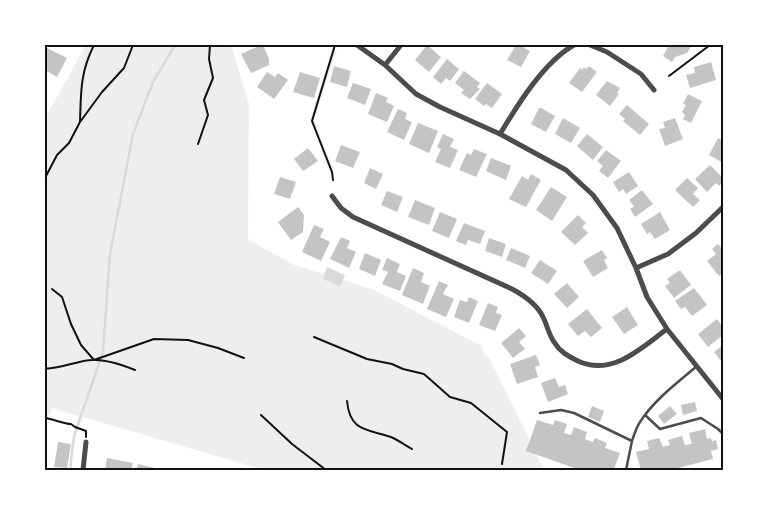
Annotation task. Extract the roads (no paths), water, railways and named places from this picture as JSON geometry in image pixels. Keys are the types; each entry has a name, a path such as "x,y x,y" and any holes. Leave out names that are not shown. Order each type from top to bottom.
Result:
{"street":[{"path":"357,45 385,65 416,94 500,134 566,170 593,195 617,228 647,297 667,329 723,399"},
{"path":"385,65 401,45"},
{"path":"500,134 519,103 548,68 562,52 574,45"},
{"path":"590,45 607,52 641,74 654,90"},
{"path":"332,196 340,208 352,217 524,296 539,310 553,341 561,351 585,364 600,367 614,364 628,357 667,329"},
{"path":"636,268 668,254 696,233 723,207"},
{"path":"83,470 86,442"}],"lane":[{"path":"626,470 632,441 639,423 662,397 697,366"},
{"path":"540,413 561,410 574,413 632,441"},
{"path":"645,415 660,429 701,418 718,428 723,434"}],"waterway":[{"path":"70,470 74,436 103,352 110,254 133,134 153,82 175,45"}]}
